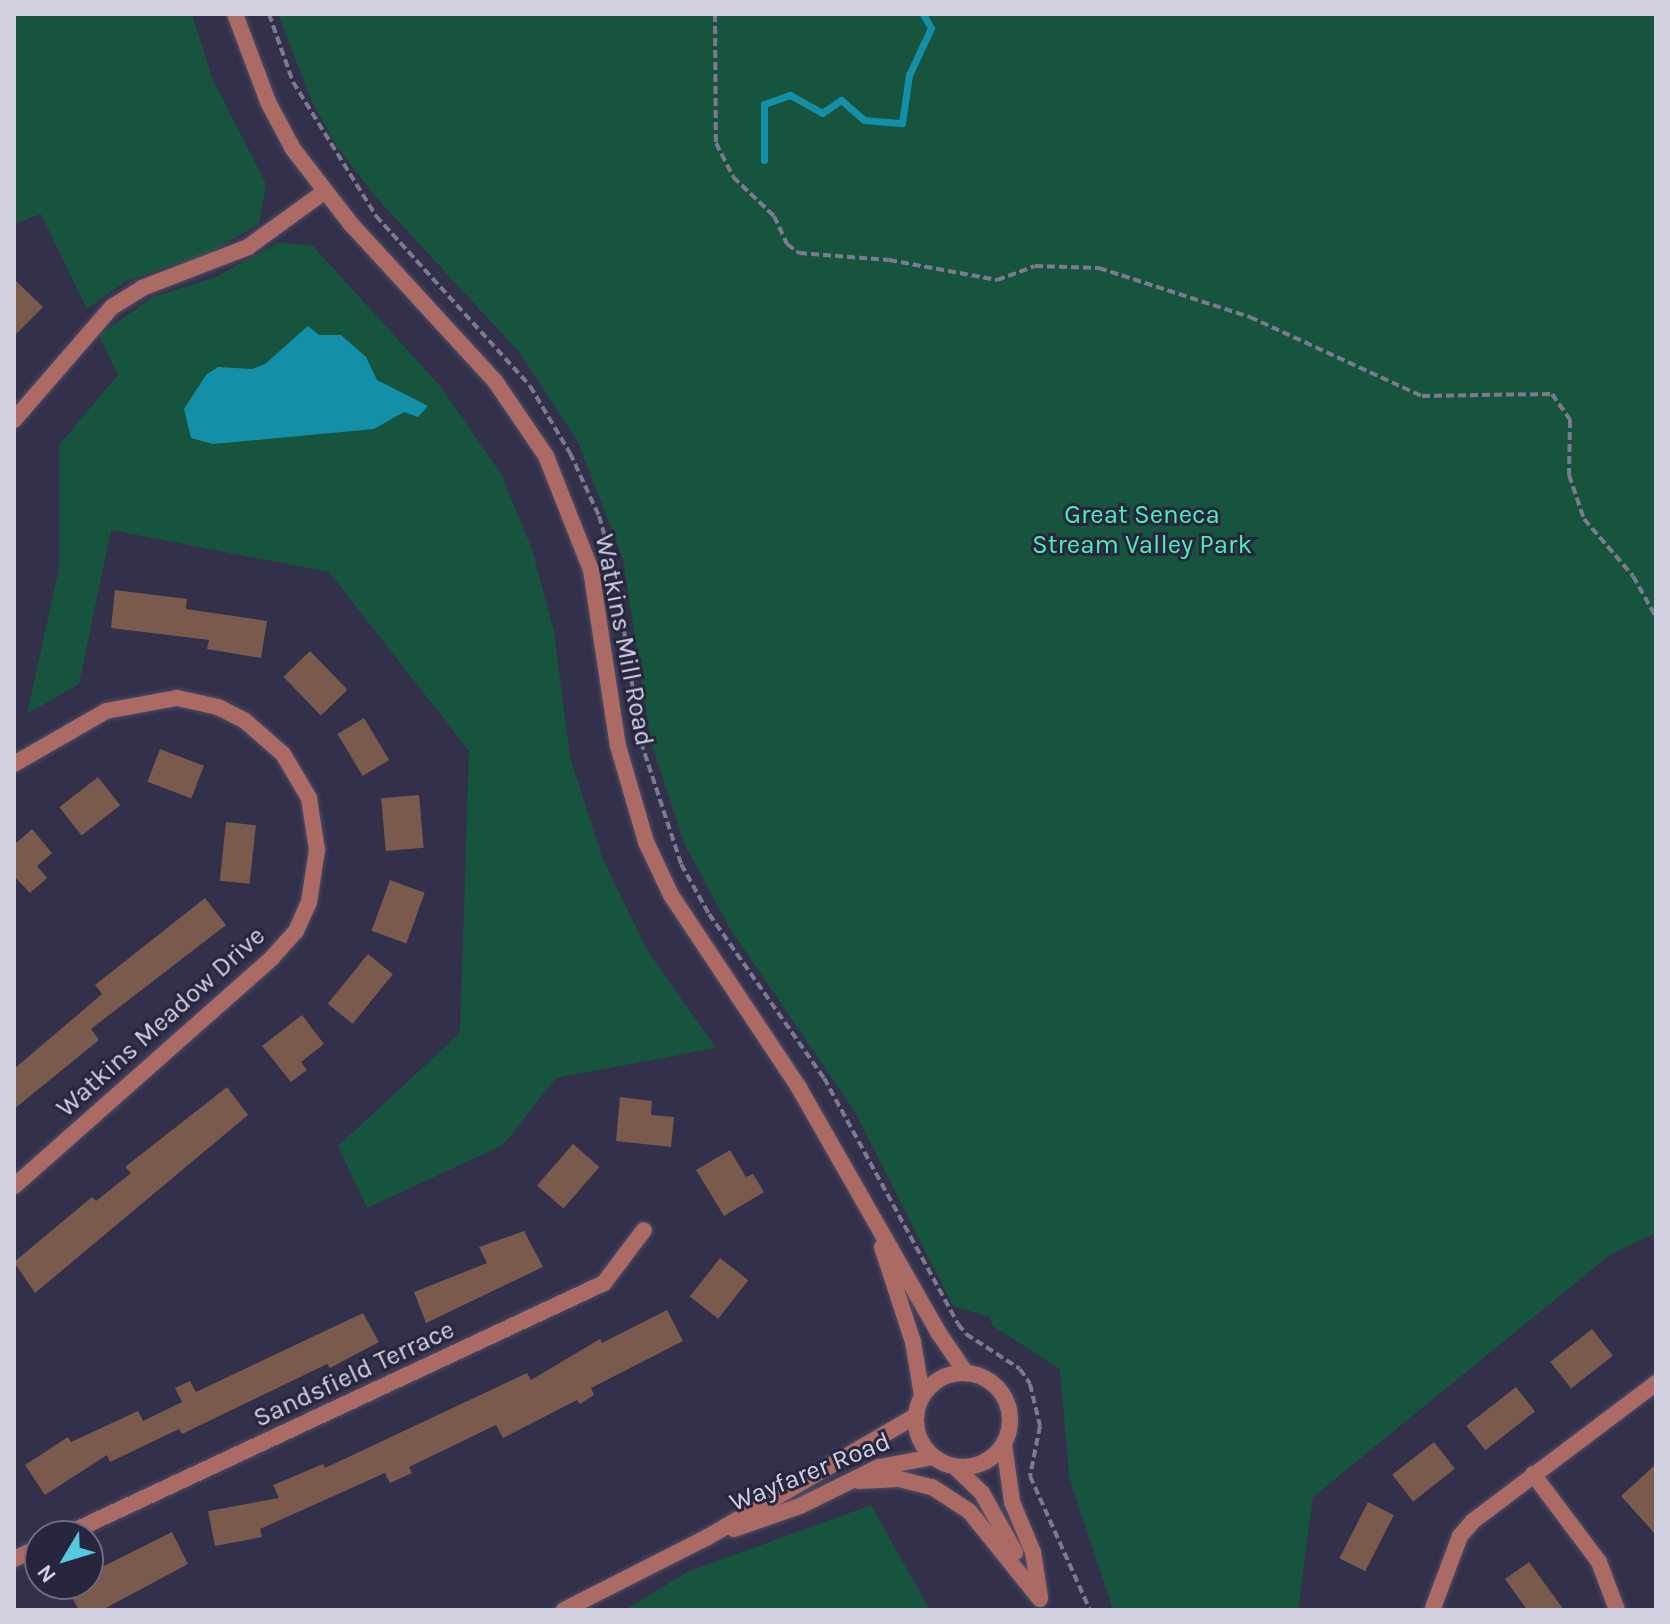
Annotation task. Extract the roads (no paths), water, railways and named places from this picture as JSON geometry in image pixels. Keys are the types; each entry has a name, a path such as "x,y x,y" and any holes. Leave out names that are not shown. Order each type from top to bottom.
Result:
{"street":[{"name":"Watkins Mill Road","path":"235,14 268,102 324,192 495,381 546,456 591,570 618,746 646,842 671,895 799,1088 874,1223 966,1373"},
{"path":"14,420 112,307 142,288 248,247 324,192"},
{"name":"Watkins Meadow Drive","path":"14,764 106,711 177,698 218,707 244,720 283,754 309,798 317,850 309,902 296,931 272,958 14,1186"},
{"name":"Watkins Mill Road","path":"874,1223 913,1342 922,1395"},
{"name":"Sandsfield Terrace","path":"97,1520 604,1283 644,1230"},
{"path":"966,1373 995,1385 1005,1398 1010,1413 1004,1444 1012,1502 1033,1552 1043,1604 982,1493 955,1467 934,1457 917,1431 916,1416 922,1395 941,1378 966,1373"},
{"path":"1433,1608 1460,1536 1533,1474 1656,1383"},
{"name":"Wayfarer Road","path":"564,1610 706,1538 916,1416"},
{"path":"955,1467 982,1464 1004,1444"},
{"name":"Wayfarer Road","path":"706,1538 857,1481 906,1459 934,1457"},
{"path":"1533,1474 1599,1562 1617,1610"},
{"path":"857,1481 899,1479 932,1487 969,1511 1043,1604"}],"water":[{"path":"308,326 319,335 341,335 366,357 377,380 428,406 418,417 404,412 374,429 213,444 191,438 184,409 206,375 218,367 252,369 265,364"}],"waterway":[{"path":"764,160 764,104 790,95 822,113 841,100 864,120 902,123 909,75 931,28 923,14"}],"park label":[{"name":"Great Seneca Stream Valley Park","path":"1142,530"}]}
